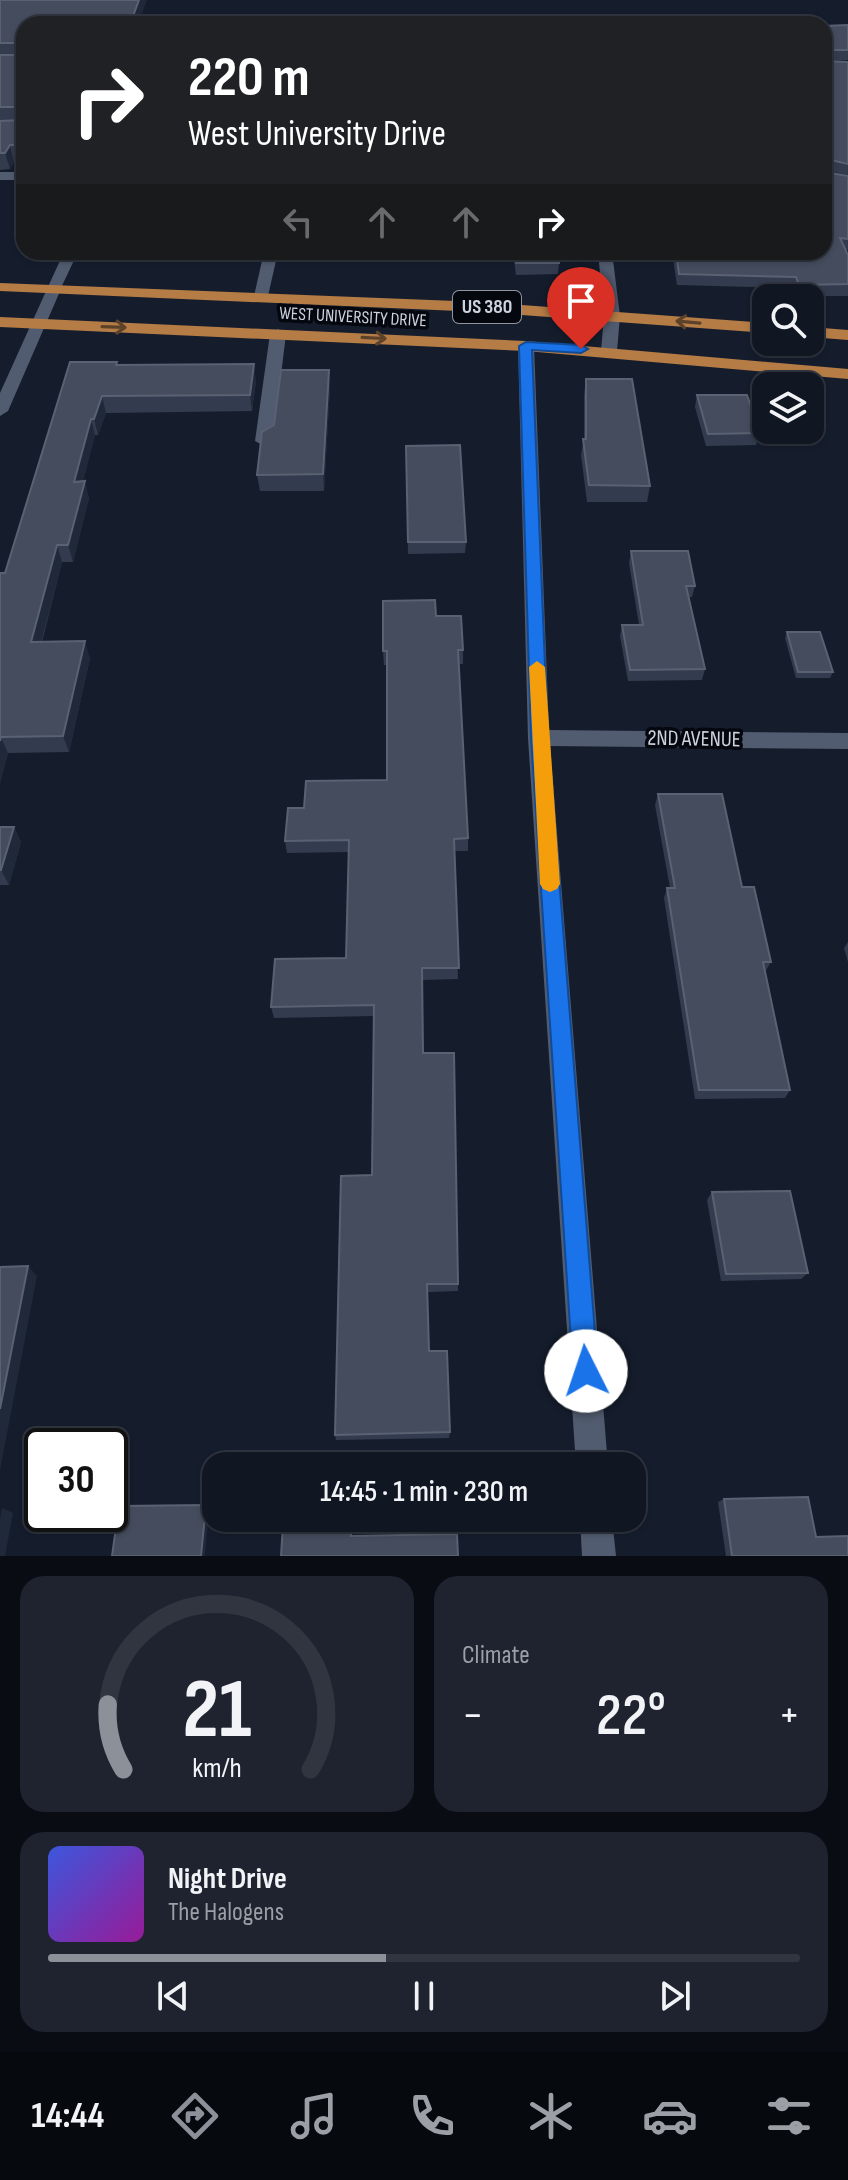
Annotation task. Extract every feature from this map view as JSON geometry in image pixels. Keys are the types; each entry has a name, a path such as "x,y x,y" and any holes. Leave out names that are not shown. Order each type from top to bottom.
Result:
{"highway":[{"name":"WEST UNIVERSITY DRIVE","path":"0,287 261,296 752,327"},
{"name":"WEST UNIVERSITY DRIVE","path":"0,322 609,351 848,374"},
{"path":"824,333 848,335"}],"street":[{"path":"0,411 36,324 67,260"},
{"path":"261,296 269,260"},
{"path":"606,260 612,316 609,351"},
{"path":"264,441 278,334"},
{"path":"526,346 539,738 591,1452"},
{"name":"2ND AVENUE","path":"539,738 848,741"},
{"path":"597,1532 599,1556"}],"building":[{"path":"0,0 139,0 133,16 16,16 16,43 0,43"},
{"path":"848,25 848,50 832,50 832,26"},
{"path":"0,55 16,55 16,107 0,107"},
{"path":"832,61 848,62 848,164 832,160"},
{"path":"16,120 16,145 10,145 5,153 0,153 0,121"},
{"path":"832,173 848,176 848,239 840,238 848,255 848,284 799,284 796,277 679,274 677,260 832,260"},
{"path":"516,260 558,260 559,263 516,263"},
{"path":"70,362 117,362 116,365 254,364 250,395 102,396 94,419 91,419 74,482 85,481 68,545 57,545 31,642 85,641 63,736 1,737 0,741 0,573 5,573"},
{"path":"281,370 329,370 323,474 257,475 262,432 274,425"},
{"path":"586,379 632,379 650,486 589,485 583,439 586,439"},
{"path":"697,395 747,395 752,410 752,433 708,434"},
{"path":"460,445 466,542 408,542 406,446"},
{"path":"631,551 688,551 695,586 686,586 705,669 630,670 622,625 643,625"},
{"path":"435,600 436,616 461,616 463,650 458,650 468,838 454,839 459,968 422,968 423,1053 454,1053 458,1284 427,1284 429,1351 447,1351 450,1432 335,1435 341,1176 372,1175 374,1005 271,1007 275,959 346,958 349,840 285,841 288,808 304,808 306,781 387,780 387,651 383,651 383,601"},
{"path":"787,632 820,632 833,672 798,672"},
{"path":"658,794 722,794 742,887 754,887 771,962 763,962 790,1090 699,1090 667,888 675,888"},
{"path":"0,827 14,827 1,870 0,870"},
{"path":"790,1191 808,1273 726,1274 712,1192"},
{"path":"28,1266 0,1409 0,1267"},
{"path":"808,1497 816,1537 848,1536 848,1556 732,1556 724,1499"},
{"path":"202,1505 201,1556 112,1556 115,1532 128,1532 128,1506"},
{"path":"282,1532 351,1532 351,1536 457,1534 458,1556 281,1556"}],"slow traffic":[{"path":"537,667 550,884"}],"route":[{"path":"581,349 526,346 539,738 586,1371"}]}
